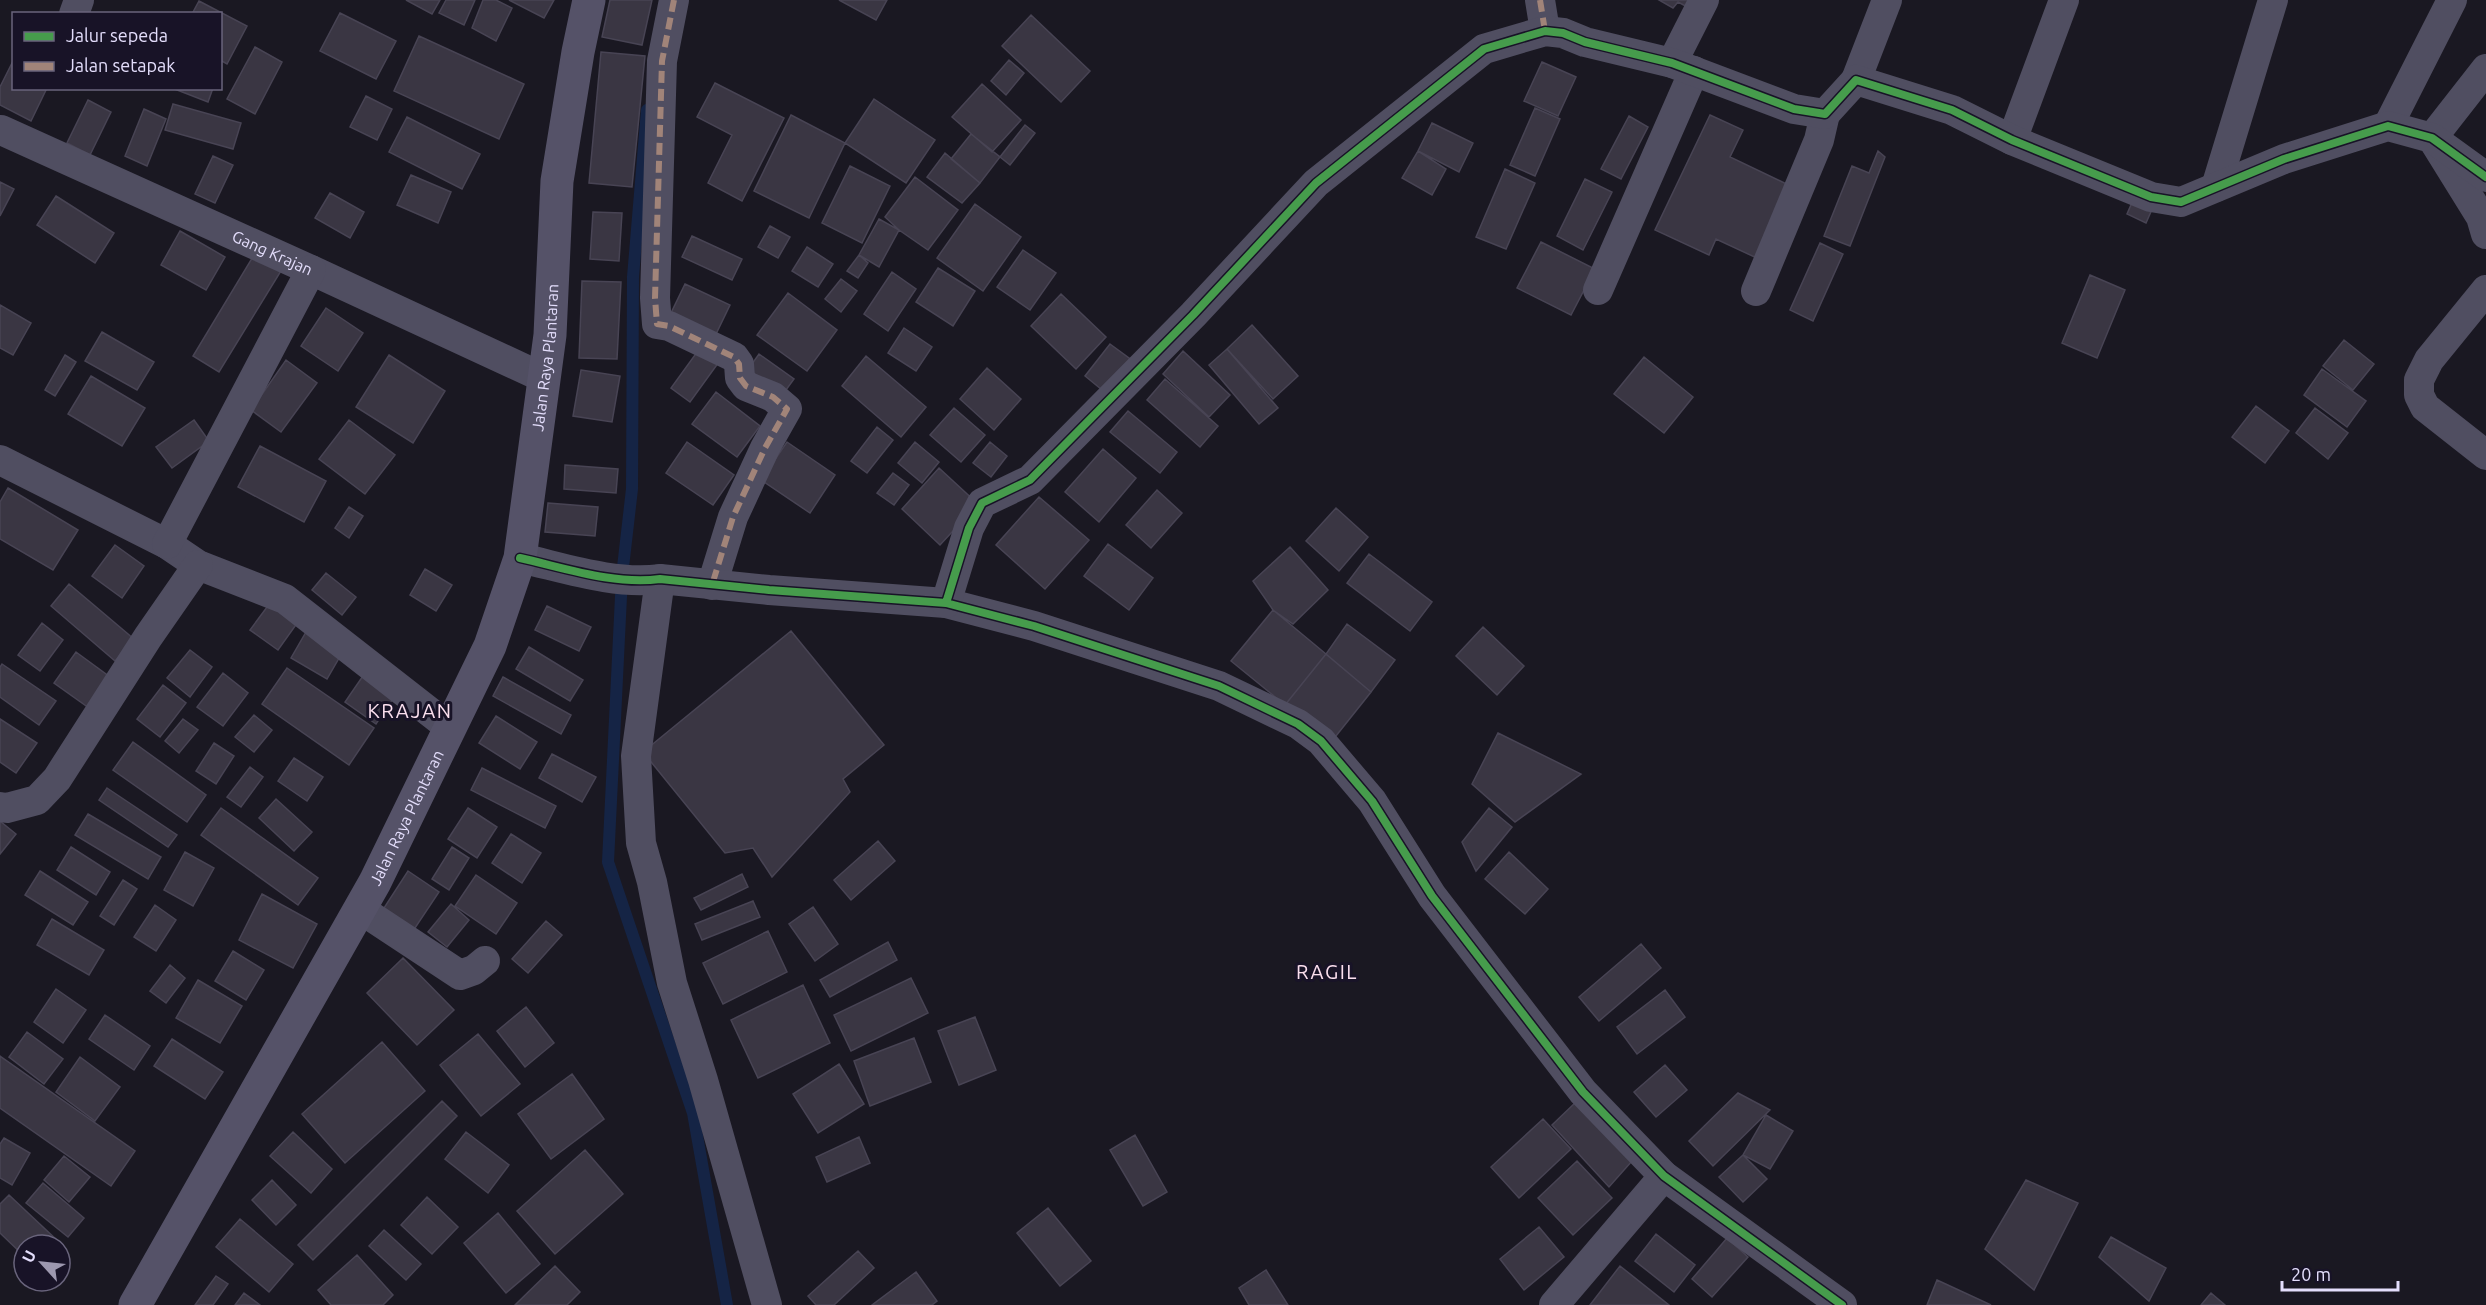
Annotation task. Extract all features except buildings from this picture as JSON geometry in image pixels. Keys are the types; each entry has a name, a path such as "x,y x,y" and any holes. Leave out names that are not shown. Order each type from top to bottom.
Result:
{"main road":[{"name":"Jalan Raya Plantaran","path":"135,1305 360,909 490,646 520,558 550,335 557,181 578,52 590,0"}],"street":[{"path":"674,0 662,61 655,298 657,324 669,326 734,357 739,364 740,378 746,386 773,398 787,409 765,448 733,517 712,585"},
{"path":"1540,0 1545,31"},
{"path":"1598,290 1683,67 1704,0"},
{"path":"1756,291 1819,140 1825,114 1856,80 1887,0"},
{"path":"2012,140 2064,0"},
{"path":"2216,188 2273,0"},
{"path":"2388,126 2452,0"},
{"path":"946,603 969,528 982,503 1030,480 1193,315 1316,183 1484,49 1545,31 1563,33 1586,42 1683,67 1794,109 1825,114"},
{"path":"2432,138 2486,69"},
{"path":"1856,80 1952,110 2012,140 2151,197 2181,202 2284,159 2388,126 2432,138 2486,177"},
{"name":"Gang Krajan","path":"1,130 544,378"},
{"path":"2432,138 2481,217 2486,234"},
{"path":"167,544 311,270"},
{"path":"2486,290 2429,360 2419,380 2419,395 2425,407 2486,455"},
{"path":"0,460 167,544 198,565 285,599 449,727"},
{"path":"520,558 610,578 946,603 1034,626 1219,686 1298,724 1322,741 1372,801 1432,896 1583,1092 1664,1176 1842,1305"},
{"path":"0,807 7,808 37,800 57,779 148,637 198,565"},
{"path":"653,580 636,756 641,843 652,882 672,982 703,1080 767,1305"},
{"path":"360,909 460,975 474,970 485,961"},
{"path":"1554,1305 1664,1176"}],"waterway":[{"path":"647,110 633,277 632,489 622,576 608,862 693,1113 727,1305"}],"marked path":[{"path":"674,0 662,61 655,298 657,324 669,326 734,357 739,364 740,378 746,386 773,397 787,409 765,448 733,517 712,585"},
{"path":"1540,0 1545,31"}],"cycle path":[{"path":"946,603 969,528 982,503 1030,480 1193,315 1316,183 1484,49 1545,31 1563,33 1585,42 1672,63 1794,109 1825,114 1856,80 1952,110 2012,140 2151,197 2181,202 2284,159 2388,126 2432,138 2486,177"},
{"path":"520,558 625,580 660,579 769,590 946,603 1034,626 1219,686 1298,724 1321,741 1372,801 1432,896 1583,1092 1664,1176 1842,1305"}],"district":[{"name":"KRAJAN","path":"410,710"},
{"name":"RAGIL","path":"1327,971"}]}
